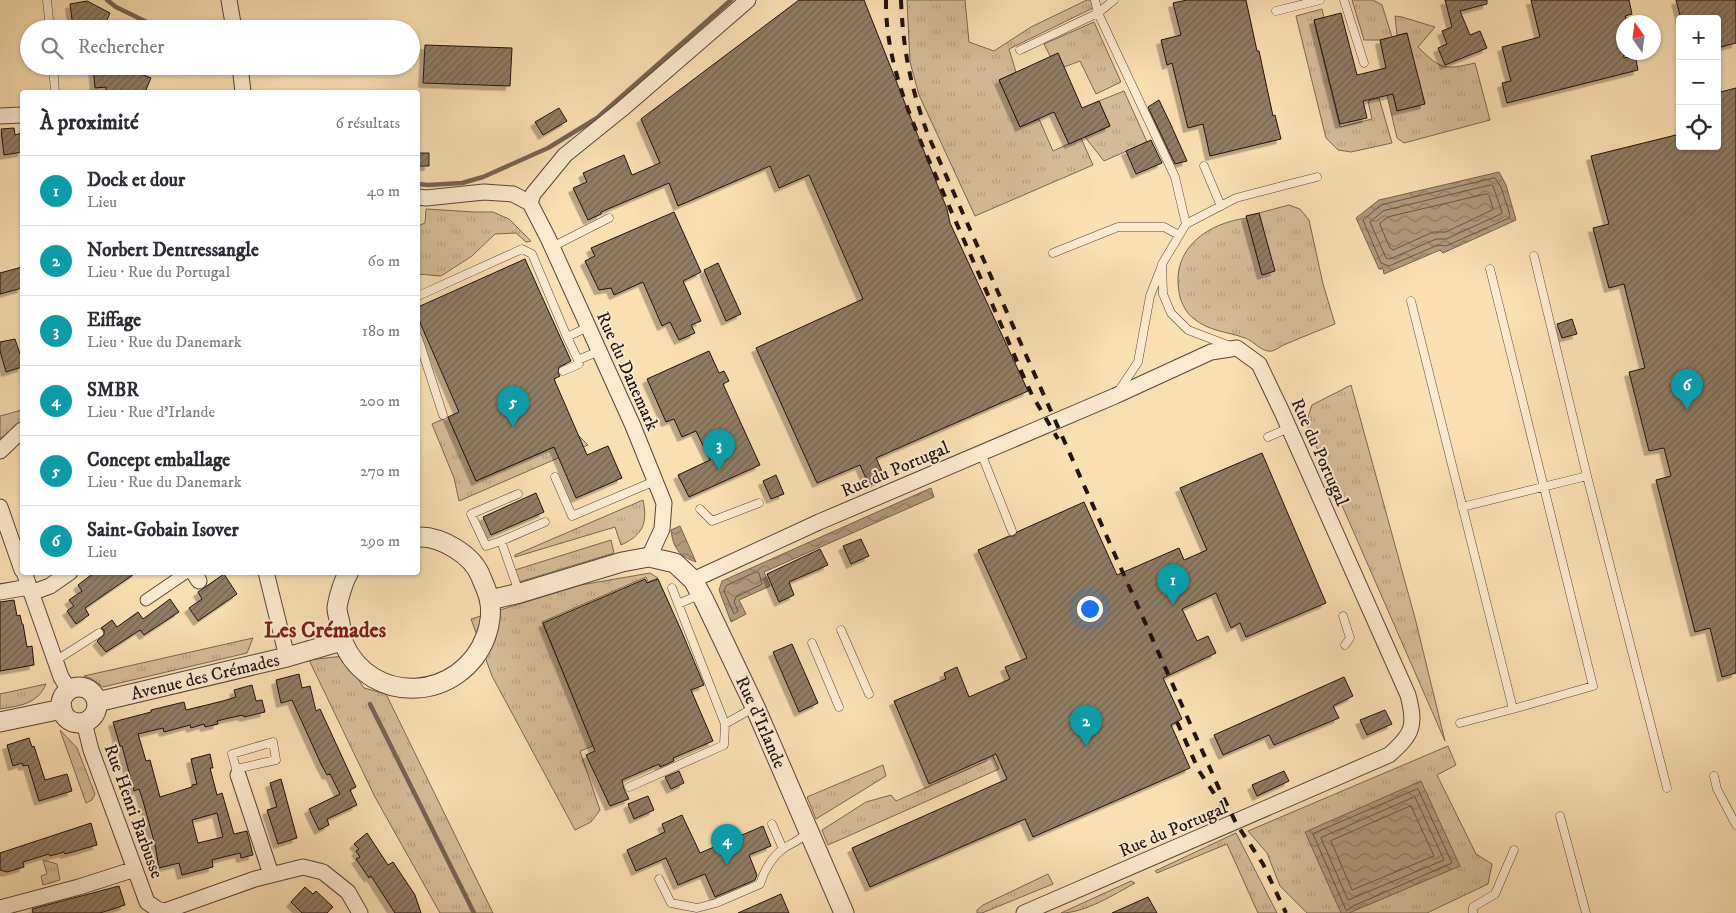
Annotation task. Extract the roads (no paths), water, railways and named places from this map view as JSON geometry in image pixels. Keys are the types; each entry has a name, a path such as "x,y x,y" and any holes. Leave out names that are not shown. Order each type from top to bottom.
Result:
{"street":[{"path":"229,0 232,20"},
{"path":"420,197 484,192 513,194 530,203 532,194 565,156 748,0"},
{"path":"241,75 243,90"},
{"path":"0,116 20,115"},
{"name":"Rue du Danemark","path":"530,203 588,327 664,503 662,529 649,557"},
{"name":"Rue du Portugal","path":"697,587 819,522 1115,396 1211,352 1237,348 1259,364 1408,695 1413,713 1411,728 1404,742 1389,755 1381,759 1024,913"},
{"path":"0,451 20,432"},
{"path":"0,507 20,563"},
{"path":"347,575 337,608 342,641 355,662 373,677 396,687 420,689 444,683 465,669 481,649 490,625 490,600 479,571 457,548 428,537 420,537"},
{"path":"490,600 520,593 622,562 649,557"},
{"name":"Rue d'Irlande","path":"649,557 675,563 697,587 755,707 844,913"},
{"path":"26,580 50,586 66,575"},
{"path":"146,600 193,575"},
{"path":"267,575 287,657"},
{"path":"0,592 22,588 26,580"},
{"path":"26,580 60,677 68,690"},
{"name":"Avenue des Crémades","path":"97,702 287,657 342,641"},
{"path":"78,687 84,687 93,692 97,702 96,712 89,720 84,722 71,720 62,709 63,699 68,690 78,687"},
{"path":"0,722 62,709"},
{"name":"Rue Henri Barbusse","path":"84,722 90,750 147,902 157,912"},
{"path":"237,772 271,874"},
{"path":"157,912 180,907 271,874 303,866 323,872 348,892 360,913"},
{"path":"0,908 135,869"}],"lane":[{"path":"48,0 49,20"},
{"path":"1095,0 1098,12 1175,177 1186,224"},
{"path":"1020,50 1098,12 1114,0"},
{"path":"1276,11 1320,0"},
{"path":"1344,0 1364,63"},
{"path":"54,75 55,90"},
{"path":"1204,166 1221,206"},
{"path":"1115,396 1138,362 1150,296 1162,264 1186,224 1236,198 1317,177"},
{"path":"552,247 609,218"},
{"path":"1053,254 1118,227 1164,227 1180,235"},
{"path":"420,295 522,249 532,254 578,360 579,364 563,370"},
{"path":"1534,256 1587,476 1667,788"},
{"path":"1162,264 1163,294 1171,313 1188,330 1237,348"},
{"path":"1460,723 1593,686 1490,269"},
{"path":"1411,301 1513,709"},
{"path":"567,336 588,327"},
{"path":"420,344 443,415"},
{"path":"578,360 598,351"},
{"path":"1268,437 1289,428"},
{"path":"981,453 1012,531"},
{"path":"1462,507 1587,476"},
{"path":"555,477 572,516 656,481"},
{"path":"518,494 471,514 486,546 545,522"},
{"path":"700,509 712,522 759,503"},
{"path":"500,541 520,593"},
{"path":"678,604 697,587"},
{"path":"628,787 724,745 725,724 672,588"},
{"path":"1343,616 1350,638 1345,644"},
{"path":"841,630 869,694"},
{"path":"55,661 99,633"},
{"path":"812,643 838,707"},
{"path":"725,724 755,707"},
{"path":"274,742 276,760 237,772 232,754 274,742"},
{"path":"1714,776 1717,788 1736,825"},
{"path":"1560,816 1586,913"},
{"path":"772,824 783,849"},
{"path":"659,879 671,903 697,908 716,903 760,884 765,869 783,849 800,840 808,831"},
{"path":"1473,913 1474,907 1495,894 1514,850"}],"water":[{"path":"1499,172 1506,185 1516,220 1443,253 1440,250 1384,274 1383,269 1379,269 1356,218 1379,200"},
{"path":"931,488 934,497 764,572 770,586 739,600 746,614 731,622 719,590 722,581"},
{"path":"680,526 696,562 681,554 673,542 671,530"},
{"path":"1421,781 1460,866 1349,913 1341,913 1305,832"}],"waterway":[{"path":"107,0 116,7 143,20"},
{"path":"420,184 462,183 483,177 548,148 597,118 731,0"},
{"path":"370,704 474,913"}],"railway":[{"path":"886,0 887,27 891,53 898,80 916,131 1032,395 1058,439"},
{"path":"901,0 909,69 928,135 1221,793 1236,823 1263,864 1286,913"},
{"path":"1177,722 1199,771 1223,807"}],"place":[{"name":"Saint-Gobain Isover","path":"1687,410"},
{"name":"Concept emballage","path":"513,427"},
{"name":"Eiffage","path":"719,470"},
{"name":"Dock et dour","path":"1173,605"},
{"name":"Norbert Dentressangle","path":"1086,746"},
{"name":"SMBR","path":"727,865"}],"district":[{"name":"Les Crémades","path":"325,629"}]}
